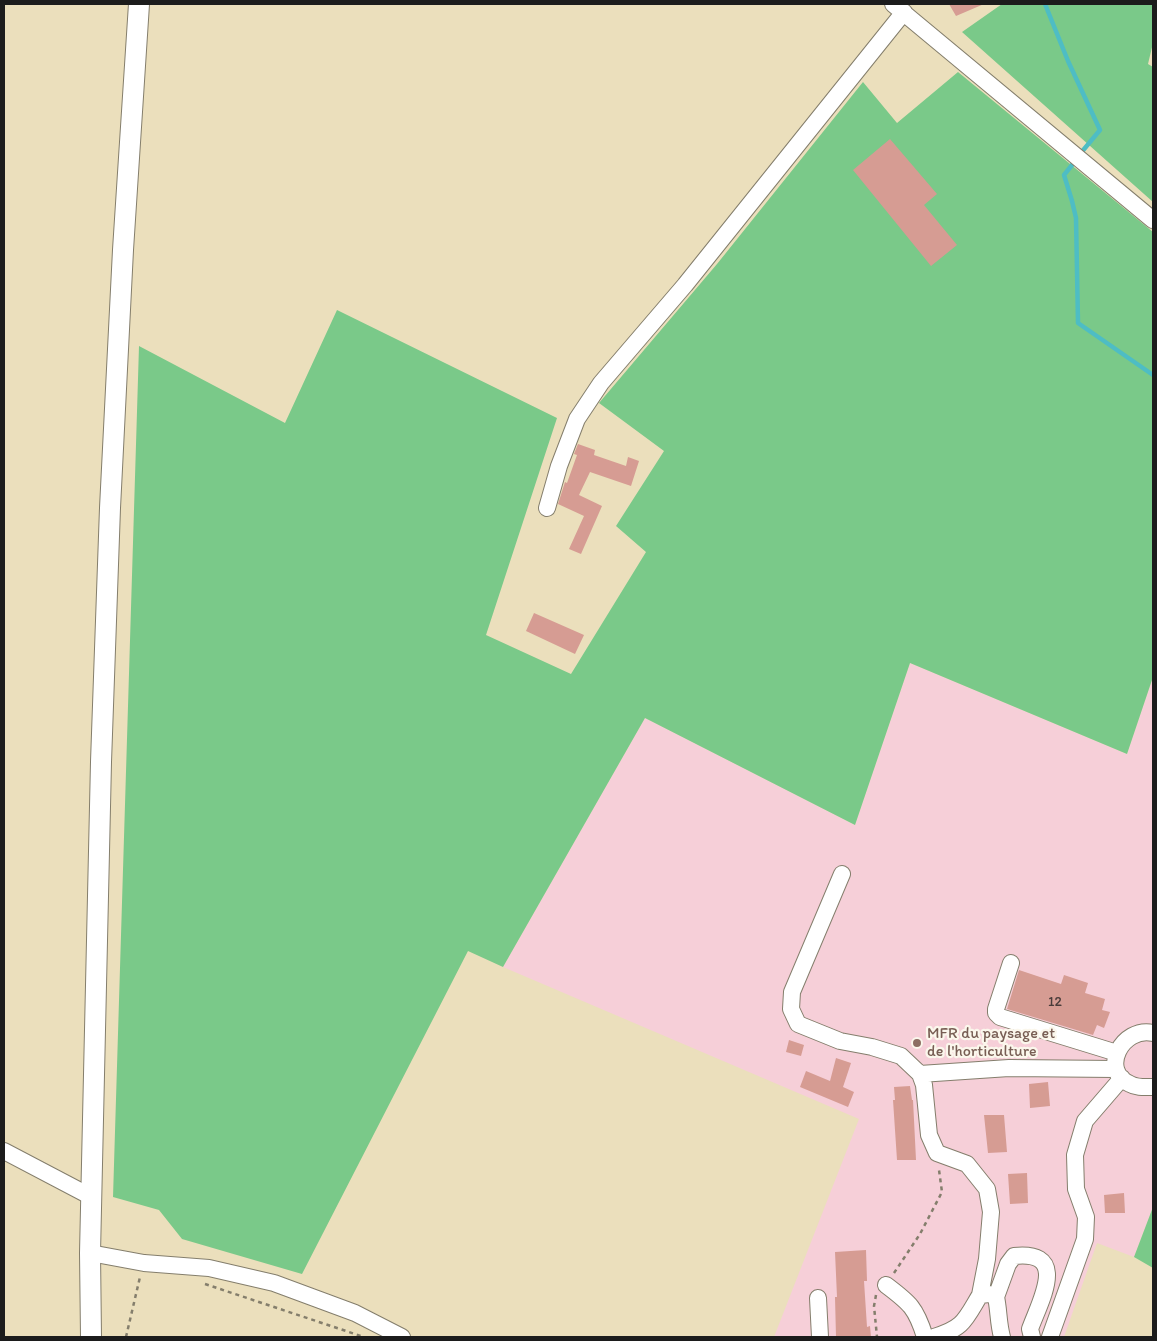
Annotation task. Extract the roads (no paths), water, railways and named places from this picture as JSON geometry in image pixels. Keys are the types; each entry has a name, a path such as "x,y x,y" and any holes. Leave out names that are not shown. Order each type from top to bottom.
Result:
{"main road":[{"path":"91,1337 90,1253 101,762 110,508 123,250 139,4"}],"street":[{"path":"547,508 559,466 577,419 600,382 685,285 898,8 1153,220"},
{"path":"842,874 792,992 791,1009 798,1024 840,1041 872,1047 901,1056 920,1074 924,1085 930,1135 937,1153 967,1164 987,1188 991,1212 986,1259 988,1296 998,1306 998,1323 1002,1337"},
{"path":"1011,963 996,1009 996,1013 1000,1017 1118,1067 1128,1084 1138,1087 1153,1087"},
{"path":"1050,1337 1084,1239 1086,1217 1076,1189 1075,1155 1085,1121 1118,1067 1121,1045 1129,1037 1143,1032 1153,1033"},
{"path":"920,1074 1009,1068 1118,1067"},
{"path":"4,1151 92,1195"},
{"path":"90,1253 144,1263 209,1268 274,1283 355,1313 402,1337"},
{"path":"934,1337 951,1332 964,1323 988,1296 1014,1256 1025,1255 1035,1257 1043,1262 1047,1271 1048,1282 1030,1329 1032,1337"},
{"path":"886,1285 909,1302 920,1320 925,1337"},
{"path":"818,1298 820,1337"}],"waterway":[{"path":"1045,4 1068,61 1100,130 1080,154"},
{"path":"1076,160 1064,175 1076,218 1078,323 1153,375"}],"place":[{"name":"MFR du paysage et de l'horticulture","path":"917,1043"}]}
